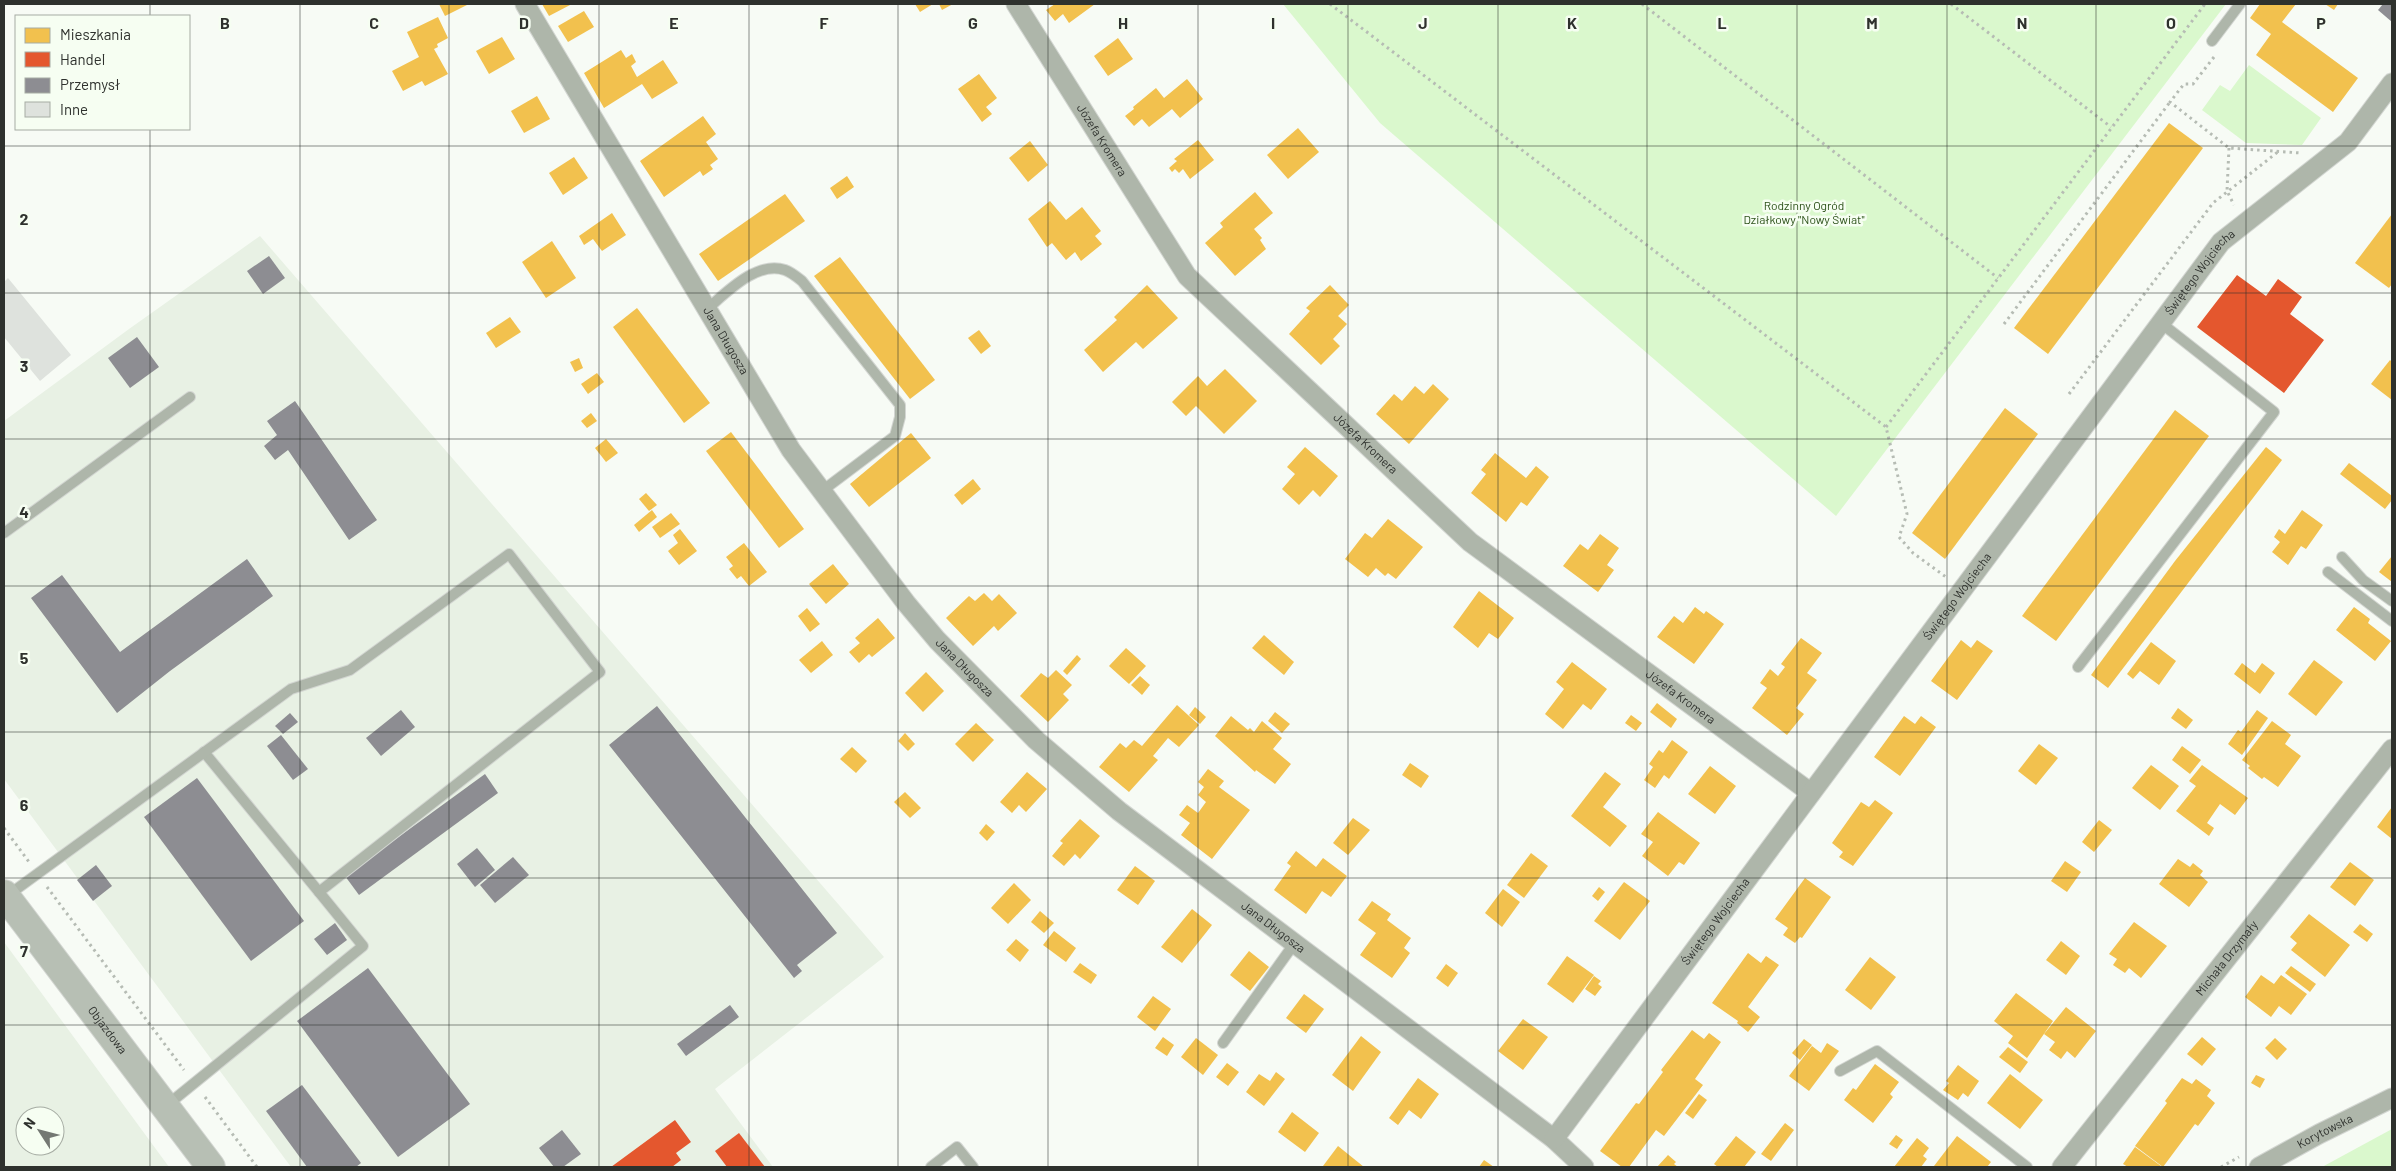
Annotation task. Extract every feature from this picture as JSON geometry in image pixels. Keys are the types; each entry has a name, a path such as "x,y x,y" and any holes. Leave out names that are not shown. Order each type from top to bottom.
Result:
{"street":[{"name":"Jana Długosza","path":"525,4 791,450 906,603 937,640 1036,740 1119,811 1554,1139 1584,1167"},
{"name":"Józefa Kromera","path":"1016,4 1187,276 1470,542 1811,793"},
{"name":"Świętego Wojciecha","path":"1554,1139 2220,242 2348,142 2392,83"},
{"name":"Michała Drzymały","path":"2062,1167 2392,749"},
{"name":"Objazdowa","path":"5,895 211,1167"},
{"name":"Korytowska","path":"2259,1167 2319,1134 2392,1098"}],"lane":[{"path":"2212,41 2240,4"},
{"path":"707,309 744,278 762,270 784,270 802,281 900,405 900,417 895,436 822,491"},
{"path":"2078,668 2274,412 2161,323"},
{"path":"4,533 190,397"},
{"path":"5,895 38,874 291,689 350,670 509,554 600,672 319,892"},
{"path":"2342,557 2364,580 2392,601"},
{"path":"2328,572 2392,621"},
{"path":"166,1107 363,946 204,752"},
{"path":"1222,1043 1294,944"},
{"path":"1840,1071 1876,1051 2027,1167"},
{"path":"931,1167 957,1148 973,1167"}],"path":[{"path":"1330,4 1886,427 1907,514 1899,537 1913,553 1963,589"},
{"path":"1642,4 1998,278"},
{"path":"1951,4 2111,127"},
{"path":"1886,427 2205,4"},
{"path":"2004,324 2184,84 2193,84 2216,54 2212,41"},
{"path":"2170,102 2229,148 2305,153"},
{"path":"2229,148 2227,191 2246,222"},
{"path":"2069,394 2213,204 2279,151"},
{"path":"4,828 257,1167"}],"shaded area":[{"path":"260,236 884,957 715,1089 773,1167 291,1167 4,779 4,421"},
{"path":"4,942 169,1167 4,1167"}],"green space":[{"name":"Rodzinny Ogród Działkowy \"Nowy Świat\"","path":"1283,4 2226,4 1836,516 1380,123"},
{"path":"2249,65 2321,118 2302,145 2246,143 2202,110 2220,85 2230,91"},
{"path":"2392,1129 2392,1167 2322,1167"}],"building: Mieszkania":[{"path":"439,4 469,4 445,16"},
{"path":"542,4 572,4 549,16"},
{"path":"915,4 933,4 920,12"},
{"path":"939,4 953,4 942,10"},
{"path":"1055,4 1095,4 1069,23 1063,14 1055,21 1046,10"},
{"path":"2260,4 2296,4 2282,22 2358,78 2333,112 2256,55 2271,34 2250,18"},
{"path":"2325,4 2338,4 2334,10"},
{"path":"584,11 594,27 568,42 558,26"},
{"path":"438,17 448,38 437,44 438,47 434,49 448,74 425,86 422,81 403,91 392,71 419,57 407,32"},
{"path":"502,37 515,59 489,74 476,51"},
{"path":"1118,38 1133,59 1108,76 1094,56"},
{"path":"621,50 626,58 632,54 636,62 631,66 637,77 663,60 678,83 652,99 642,84 604,108 584,73"},
{"path":"979,74 997,98 986,107 992,114 982,122 958,89"},
{"path":"1187,79 1203,99 1180,118 1172,109 1149,127 1142,119 1134,126 1125,116 1156,88 1164,98"},
{"path":"537,96 550,119 524,133 511,111"},
{"path":"703,116 716,134 706,142 718,159 710,165 713,169 703,176 700,171 664,197 640,161"},
{"path":"2169,123 2203,148 2048,354 2014,328"},
{"path":"1298,128 1319,152 1288,179 1267,155"},
{"path":"1198,140 1214,160 1190,179 1183,169 1179,173 1175,169 1172,172 1169,168 1177,161 1174,159"},
{"path":"1030,141 1048,165 1028,182 1009,158"},
{"path":"574,157 588,178 563,195 549,173"},
{"path":"847,176 854,187 837,199 830,188"},
{"path":"1255,192 1273,213 1254,229 1262,238 1260,240 1266,249 1235,276 1205,243 1223,227 1220,223"},
{"path":"785,194 805,221 718,281 699,254"},
{"path":"1050,201 1066,220 1082,207 1101,231 1095,236 1102,244 1081,261 1075,252 1066,260 1052,243 1047,247 1028,219"},
{"path":"612,213 626,235 602,251 593,239 584,245 579,236"},
{"path":"2392,214 2392,284 2389,288 2355,263"},
{"path":"552,241 576,278 546,298 522,262"},
{"path":"840,257 935,380 910,399 814,276"},
{"path":"1147,285 1178,318 1143,349 1136,342 1103,372 1084,350 1117,320 1114,317"},
{"path":"1330,285 1349,305 1338,316 1347,324 1333,339 1340,346 1321,365 1289,334 1310,311 1306,308"},
{"path":"637,308 710,403 684,423 613,327"},
{"path":"510,317 521,332 496,348 486,333"},
{"path":"979,330 991,346 981,354 968,338"},
{"path":"579,358 583,368 575,372 570,362"},
{"path":"2390,360 2392,362 2392,400 2371,384"},
{"path":"1225,369 1257,401 1224,434 1196,406 1186,416 1172,402 1198,376 1207,386"},
{"path":"597,373 604,382 588,394 581,384"},
{"path":"1433,384 1449,399 1409,444 1376,414 1394,394 1402,401 1415,386 1424,394"},
{"path":"2005,408 2038,434 1945,559 1912,533"},
{"path":"2175,410 2209,436 2056,641 2022,616"},
{"path":"591,413 597,421 587,428 581,421"},
{"path":"731,432 804,529 779,548 706,451"},
{"path":"911,433 931,458 869,507 850,484"},
{"path":"606,439 618,453 606,462 595,448"},
{"path":"1305,447 1338,476 1320,497 1313,490 1299,505 1282,489 1295,474 1287,467"},
{"path":"2266,447 2282,460 2108,688 2091,675 2175,561"},
{"path":"1495,453 1526,478 1536,466 1549,477 1527,506 1521,502 1506,522 1471,493 1486,474 1481,470"},
{"path":"2349,463 2392,496 2392,500 2385,509 2340,474"},
{"path":"973,479 981,489 962,505 954,495"},
{"path":"646,493 657,505 649,511 639,499"},
{"path":"652,510 657,517 639,532 634,525"},
{"path":"2302,510 2323,525 2306,549 2301,546 2288,565 2272,552 2280,542 2274,537 2279,529 2285,534"},
{"path":"671,513 680,524 660,538 652,527"},
{"path":"1388,519 1423,547 1396,579 1388,573 1385,576 1376,568 1368,577 1345,559 1365,533 1372,538"},
{"path":"680,529 697,551 679,565 668,551 678,543 673,535"},
{"path":"1600,534 1619,548 1607,565 1614,570 1598,592 1563,566 1580,544 1588,550"},
{"path":"744,543 767,572 749,586 741,576 737,579 729,569 733,566 726,557"},
{"path":"2392,556 2392,582 2379,572"},
{"path":"833,564 849,584 826,604 809,584"},
{"path":"1479,591 1514,618 1498,639 1489,633 1478,648 1453,627"},
{"path":"984,593 992,601 999,594 1017,613 998,631 994,626 973,646 946,618 969,596 975,601"},
{"path":"1695,607 1704,614 1706,611 1724,624 1694,664 1657,637 1674,616 1683,623"},
{"path":"2354,607 2370,619 2368,623 2391,641 2375,661 2336,630"},
{"path":"807,608 820,624 810,632 798,616"},
{"path":"878,618 895,638 872,657 869,654 859,663 849,652 860,643 855,638"},
{"path":"1264,635 1294,662 1284,675 1252,648"},
{"path":"1801,638 1822,653 1807,673 1817,680 1796,708 1804,714 1787,735 1752,708 1767,688 1760,683 1770,669 1778,676 1785,667 1781,664"},
{"path":"1961,640 1971,648 1977,640 1993,651 1957,700 1931,681"},
{"path":"822,641 833,655 811,673 799,660"},
{"path":"2151,642 2176,661 2159,685 2140,671 2133,679 2127,674"},
{"path":"1126,648 1146,666 1129,684 1109,666"},
{"path":"1077,655 1081,659 1067,675 1063,671"},
{"path":"2314,660 2343,682 2316,716 2288,694"},
{"path":"1572,662 1607,689 1591,710 1583,704 1563,729 1545,714 1564,689 1556,682"},
{"path":"2242,663 2255,673 2262,663 2275,673 2260,694 2234,674"},
{"path":"1056,670 1072,685 1063,694 1069,700 1048,722 1020,696 1041,673 1048,678"},
{"path":"926,672 944,691 923,712 905,693"},
{"path":"1140,676 1150,685 1142,695 1131,685"},
{"path":"1657,703 1677,719 1671,728 1650,712"},
{"path":"1177,705 1199,725 1179,747 1168,738 1153,756 1158,760 1129,792 1099,767 1120,743 1126,748 1134,740 1142,746"},
{"path":"1195,707 1206,717 1200,724 1189,715"},
{"path":"2178,708 2193,720 2186,729 2171,718"},
{"path":"2257,710 2268,718 2242,755 2228,744 2238,730 2241,732"},
{"path":"1275,712 1290,724 1282,733 1268,721"},
{"path":"1631,715 1642,723 1636,731 1625,723"},
{"path":"1231,716 1248,730 1250,728 1254,732 1262,721 1282,738 1273,749 1291,764 1275,784 1256,770 1255,772 1215,736"},
{"path":"1904,716 1915,724 1921,716 1936,727 1900,776 1874,757"},
{"path":"2272,721 2291,735 2285,744 2301,756 2278,787 2264,777 2262,779 2248,768 2250,766 2242,760"},
{"path":"976,723 994,740 973,762 955,744"},
{"path":"905,733 915,744 908,751 898,741"},
{"path":"1672,740 1688,752 1669,779 1664,775 1655,788 1644,780 1653,767 1649,764 1659,750 1663,753"},
{"path":"2039,744 2058,758 2036,785 2018,771"},
{"path":"2182,746 2201,760 2190,774 2172,760"},
{"path":"852,747 867,761 856,773 840,759"},
{"path":"1410,763 1429,776 1421,788 1402,775"},
{"path":"2151,765 2179,786 2160,810 2132,788"},
{"path":"2202,765 2248,798 2235,815 2220,804 2207,823 2214,828 2209,836 2176,811 2196,786 2189,781"},
{"path":"1710,766 1736,786 1715,814 1688,794"},
{"path":"1208,769 1224,781 1219,787 1250,810 1212,859 1181,835 1190,823 1179,815 1187,805 1198,813 1206,802 1198,795 1204,787 1198,782"},
{"path":"1027,772 1047,789 1026,812 1019,805 1012,813 1000,802"},
{"path":"1605,772 1621,784 1603,807 1627,826 1610,847 1571,816"},
{"path":"905,792 921,808 910,818 894,802"},
{"path":"1875,800 1893,813 1853,866 1839,857 1843,852 1832,843 1861,802 1869,807"},
{"path":"2392,807 2392,839 2377,827"},
{"path":"1658,812 1700,843 1684,865 1679,862 1668,876 1642,856 1653,842 1641,834"},
{"path":"1353,818 1370,830 1348,855 1333,843"},
{"path":"1080,819 1100,836 1080,859 1075,854 1064,866 1052,856 1063,843 1060,841"},
{"path":"2099,820 2112,830 2094,852 2082,842"},
{"path":"986,824 995,832 987,841 979,833"},
{"path":"1296,851 1316,867 1323,858 1347,876 1331,897 1322,891 1306,914 1274,890 1291,866 1287,863"},
{"path":"1531,853 1548,866 1524,898 1507,885"},
{"path":"2178,859 2190,867 2193,863 2203,871 2200,875 2208,882 2189,907 2159,884"},
{"path":"2065,861 2081,872 2067,892 2051,881"},
{"path":"2350,862 2374,880 2355,906 2330,887"},
{"path":"1135,866 1155,881 1138,905 1117,890"},
{"path":"1805,878 1831,897 1802,938 1800,937 1795,943 1783,935 1788,928 1775,919"},
{"path":"1624,882 1650,901 1620,940 1594,921"},
{"path":"1014,883 1031,900 1008,924 991,908"},
{"path":"1599,887 1605,892 1598,901 1592,896"},
{"path":"1503,889 1520,902 1502,927 1485,913"},
{"path":"1372,901 1391,914 1387,920 1411,938 1404,948 1410,953 1392,978 1360,955 1376,933 1358,920"},
{"path":"1192,909 1212,925 1182,963 1161,947"},
{"path":"1040,911 1054,923 1044,933 1031,922"},
{"path":"2309,914 2350,945 2325,977 2291,950 2297,943 2290,937"},
{"path":"2134,922 2167,946 2141,978 2129,968 2125,973 2113,965 2117,959 2109,954"},
{"path":"2360,924 2373,934 2367,942 2353,932"},
{"path":"1054,931 1076,948 1066,962 1043,945"},
{"path":"1016,939 1029,950 1020,962 1006,950"},
{"path":"2061,941 2080,956 2066,975 2046,960"},
{"path":"1249,951 1269,967 1250,991 1230,975"},
{"path":"1748,953 1761,963 1766,956 1779,965 1748,1007 1760,1017 1748,1032 1737,1023 1738,1021 1712,1003"},
{"path":"1567,956 1594,975 1573,1003 1547,984"},
{"path":"1870,957 1896,977 1871,1010 1845,990"},
{"path":"1080,963 1097,975 1091,984 1073,972"},
{"path":"1446,964 1458,973 1448,987 1436,978"},
{"path":"2291,966 2316,984 2310,992 2285,973"},
{"path":"2261,975 2274,984 2281,975 2307,994 2291,1015 2279,1006 2271,1017 2245,997"},
{"path":"1594,976 1601,981 1598,984 1602,987 1595,996 1585,989"},
{"path":"2016,993 2053,1021 2027,1058 2008,1043 2013,1036 1994,1021"},
{"path":"1304,994 1324,1009 1306,1033 1286,1018"},
{"path":"1153,996 1171,1009 1155,1031 1137,1017"},
{"path":"2066,1007 2096,1031 2075,1058 2067,1051 2061,1059 2049,1050 2055,1042 2044,1034"},
{"path":"1523,1019 1548,1037 1523,1070 1498,1051"},
{"path":"1692,1030 1704,1039 1709,1033 1721,1042 1695,1079 1703,1085 1664,1136 1656,1130 1629,1167 1622,1167 1600,1151 1636,1103 1639,1104 1663,1072 1661,1070"},
{"path":"1361,1036 1381,1052 1353,1091 1332,1075"},
{"path":"1163,1037 1174,1045 1167,1056 1155,1048"},
{"path":"2202,1037 2216,1049 2202,1066 2187,1054"},
{"path":"1196,1038 1218,1055 1203,1075 1181,1057"},
{"path":"2275,1038 2287,1049 2277,1060 2265,1048"},
{"path":"1804,1039 1812,1045 1800,1060 1792,1053"},
{"path":"1827,1043 1839,1051 1809,1091 1789,1076 1812,1046 1821,1053"},
{"path":"2008,1047 2028,1062 2020,1073 1999,1057"},
{"path":"1227,1063 1239,1072 1228,1086 1216,1077"},
{"path":"1875,1064 1899,1082 1890,1094 1893,1097 1873,1123 1844,1100 1853,1088 1856,1090"},
{"path":"1958,1065 1979,1081 1968,1097 1963,1093 1958,1100 1943,1090 1949,1083 1946,1081"},
{"path":"1276,1072 1285,1079 1264,1106 1246,1092 1259,1074 1270,1081"},
{"path":"2010,1074 2043,1100 2020,1129 1987,1103"},
{"path":"2256,1075 2265,1079 2260,1088 2251,1083"},
{"path":"1418,1078 1439,1094 1421,1119 1409,1110 1398,1125 1389,1118"},
{"path":"2182,1078 2192,1084 2196,1079 2211,1090 2207,1096 2215,1103 2198,1126 2195,1124 2163,1167 2135,1146 2167,1103 2165,1101"},
{"path":"1699,1094 1707,1100 1693,1119 1685,1113"},
{"path":"1292,1112 1319,1133 1305,1152 1278,1132"},
{"path":"1785,1123 1794,1130 1771,1161 1761,1154"},
{"path":"1896,1135 1903,1140 1897,1149 1889,1144"},
{"path":"1736,1136 1756,1152 1744,1167 1718,1167 1714,1164"},
{"path":"1957,1136 1991,1162 1987,1167 1934,1166"},
{"path":"1917,1138 1929,1148 1923,1156 1927,1159 1921,1167 1894,1167"},
{"path":"1338,1146 1364,1167 1323,1166"},
{"path":"2135,1147 2161,1166 2128,1167 2123,1164"},
{"path":"1668,1155 1676,1162 1674,1164 1678,1167 1657,1167"},
{"path":"1484,1160 1494,1167 1479,1167"}],"building: Handel":[{"path":"2237,275 2266,296 2278,279 2302,297 2290,314 2324,340 2284,393 2197,327"},
{"path":"675,1120 691,1142 676,1153 681,1160 672,1167 611,1167"},
{"path":"739,1133 765,1167 727,1167 715,1151"}],"building: Przemysł":[{"path":"2383,4 2392,4 2392,22 2378,10"},
{"path":"269,256 285,278 263,294 247,271"},
{"path":"137,337 159,367 130,388 108,358"},
{"path":"295,401 377,520 349,540 288,450 275,460 264,446 277,435 267,421"},
{"path":"247,559 273,596 170,671 117,713 31,598 62,575 120,652"},
{"path":"657,706 837,933 797,965 802,971 794,978 609,745"},
{"path":"401,710 415,727 381,756 366,738"},
{"path":"290,713 298,722 283,734 275,726"},
{"path":"281,735 308,769 293,780 267,746"},
{"path":"485,774 498,793 359,895 345,876"},
{"path":"197,778 304,921 251,961 144,817"},
{"path":"477,848 495,870 475,887 457,864"},
{"path":"513,857 529,875 495,903 480,885"},
{"path":"96,865 112,886 93,901 77,880"},
{"path":"335,923 347,940 327,955 314,939"},
{"path":"368,968 470,1104 398,1157 297,1021"},
{"path":"730,1005 739,1017 686,1056 677,1044"},
{"path":"302,1085 361,1163 356,1167 307,1167 266,1111"},
{"path":"562,1130 581,1154 563,1167 554,1167 539,1148"}],"building: Inne":[{"path":"8,278 71,355 40,381 4,337 4,282"}]}
